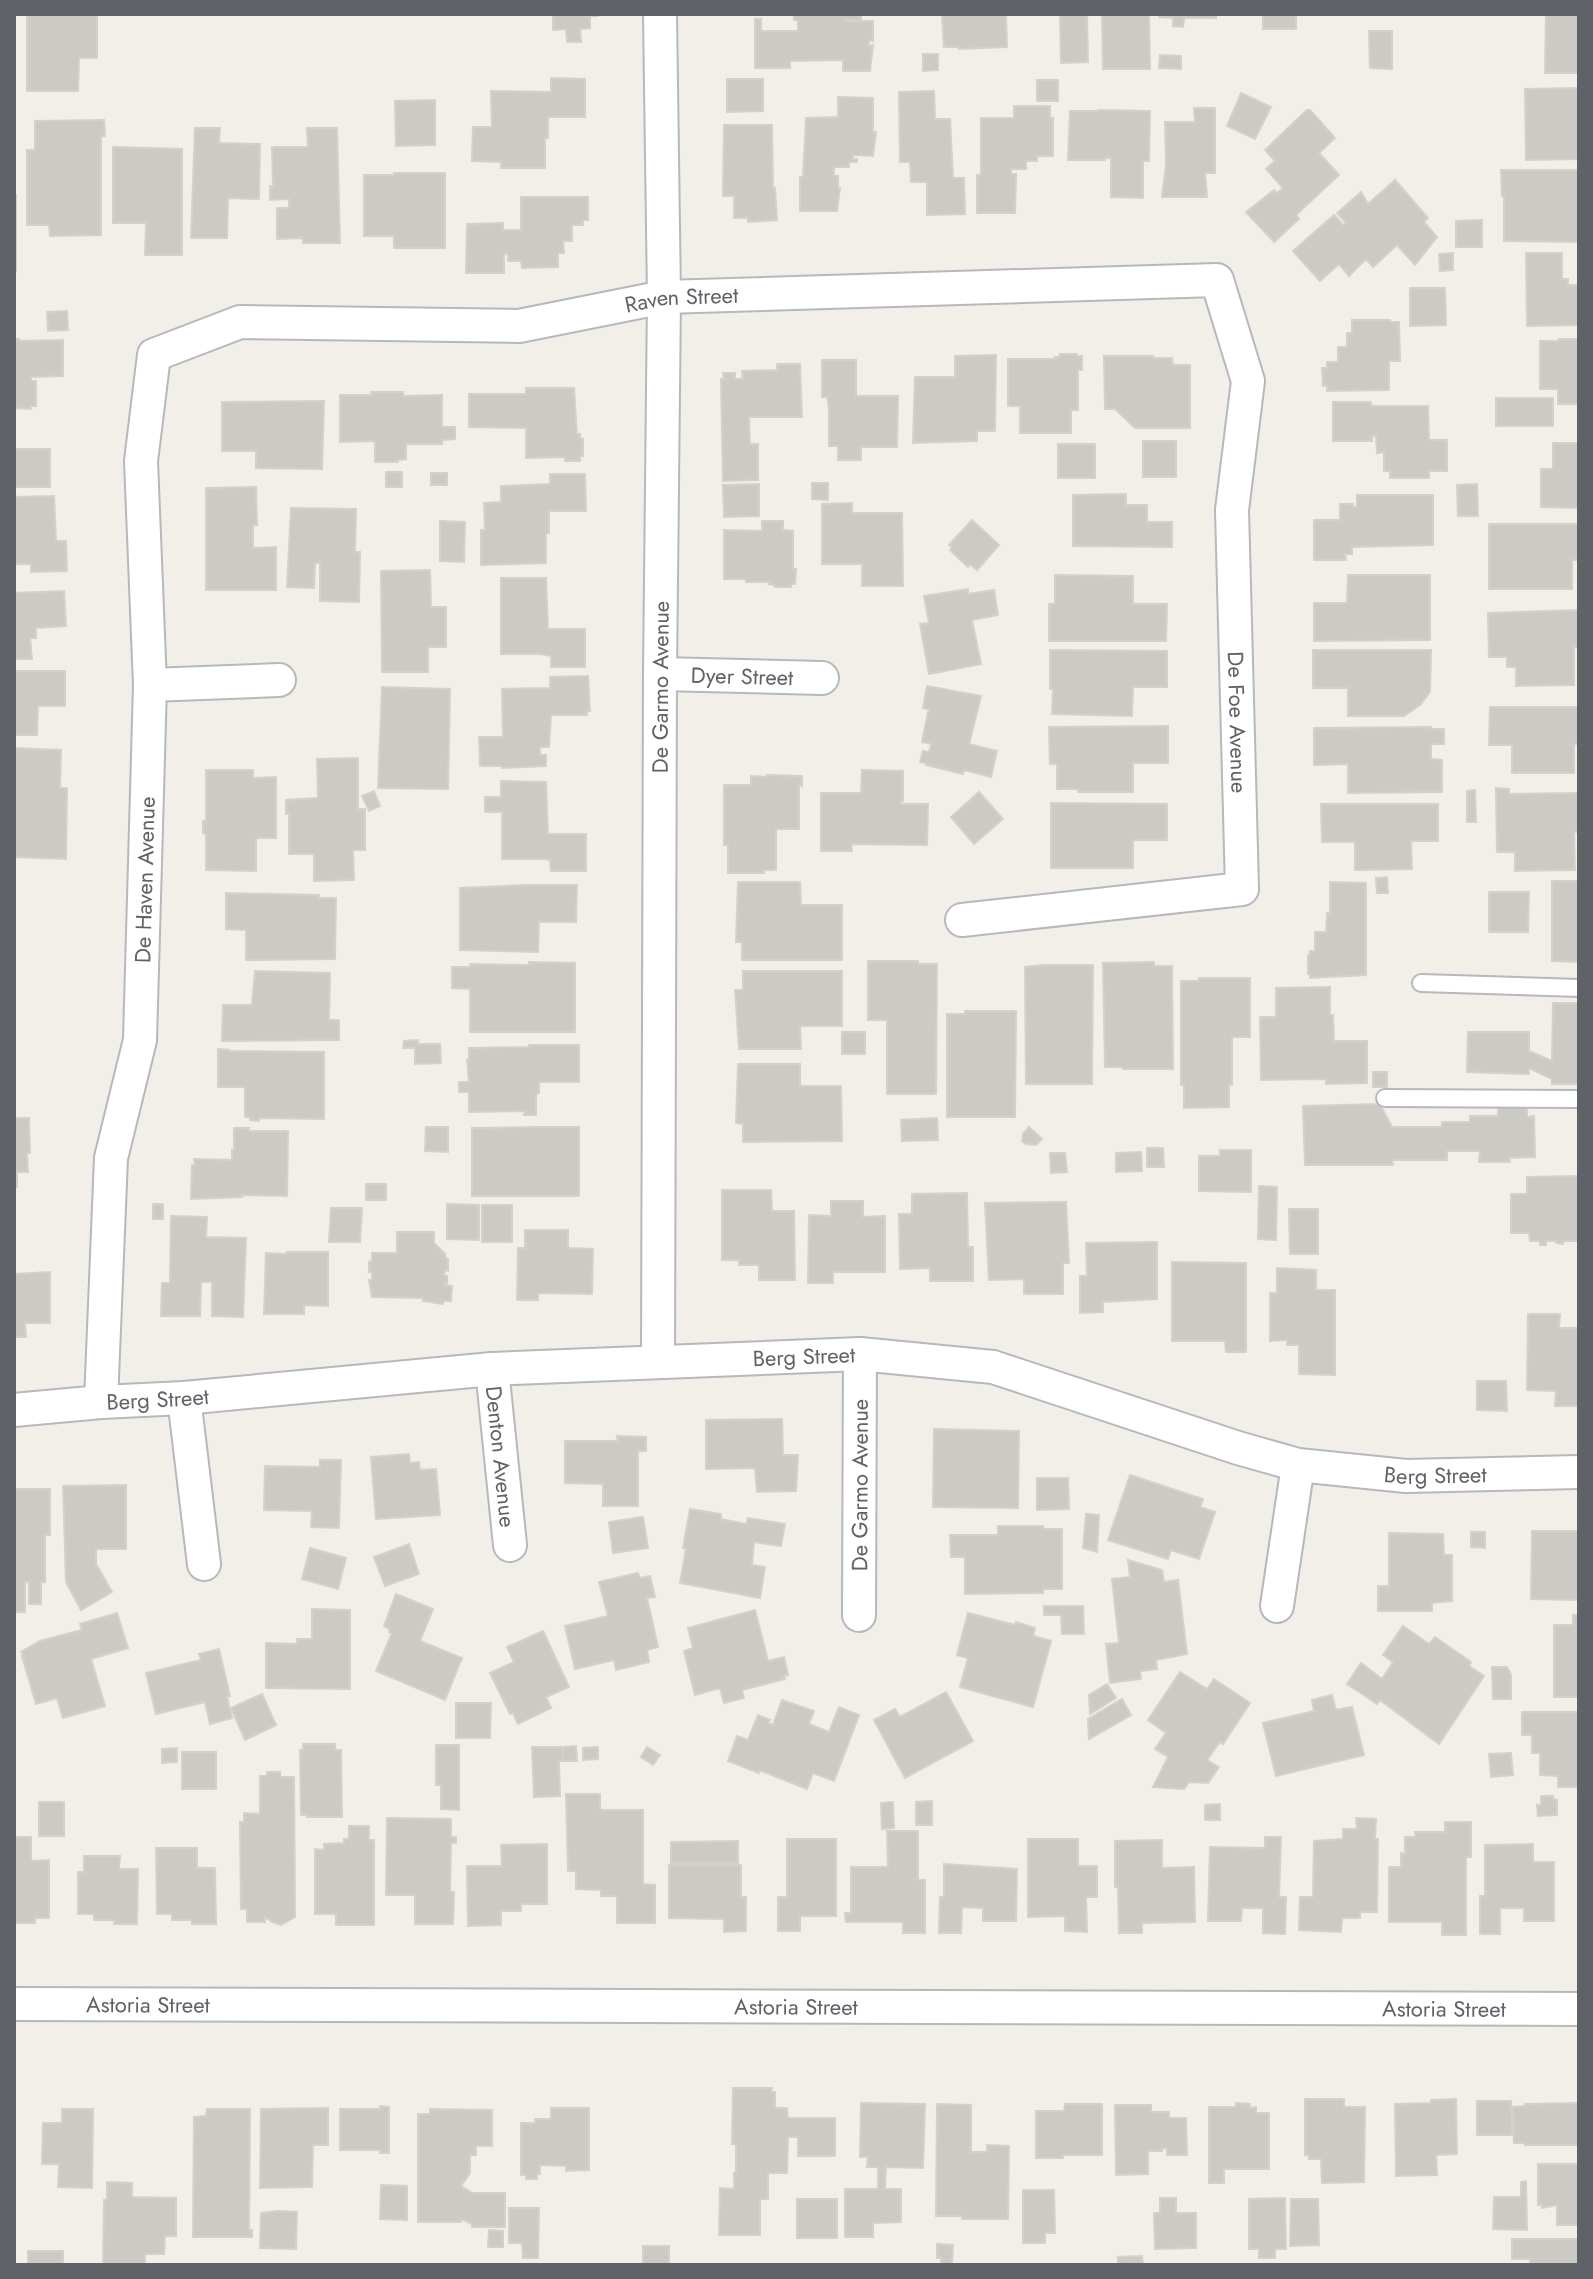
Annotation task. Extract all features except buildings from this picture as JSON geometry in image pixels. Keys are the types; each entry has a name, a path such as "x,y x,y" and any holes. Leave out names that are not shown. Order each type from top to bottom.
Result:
{"street":[{"name":"De Garmo Avenue","path":"658,1361 664,297 660,14"},
{"name":"Raven Street","path":"154,355 240,322 519,326 664,297 1217,280"},
{"name":"De Foe Avenue","path":"962,920 1242,889 1232,510 1248,381 1217,280"},
{"name":"De Haven Avenue","path":"101,1402 111,1158 140,1040 150,685 141,461 154,355"},
{"name":"Dyer Street","path":"660,674 822,678"},
{"path":"150,685 279,680"},
{"name":"De Garmo Avenue","path":"859,1615 860,1354"},
{"name":"Berg Street","path":"14,1410 184,1398 492,1369 860,1354 993,1367 1298,1465 1406,1476 1579,1472"},
{"name":"Denton Avenue","path":"492,1369 510,1545"},
{"path":"184,1398 204,1564"},
{"path":"1277,1606 1298,1465"},
{"name":"Astoria Street","path":"14,2004 1579,2009"}],"lane":[{"path":"1421,983 1579,988"},
{"path":"1385,1098 1579,1099"}]}
